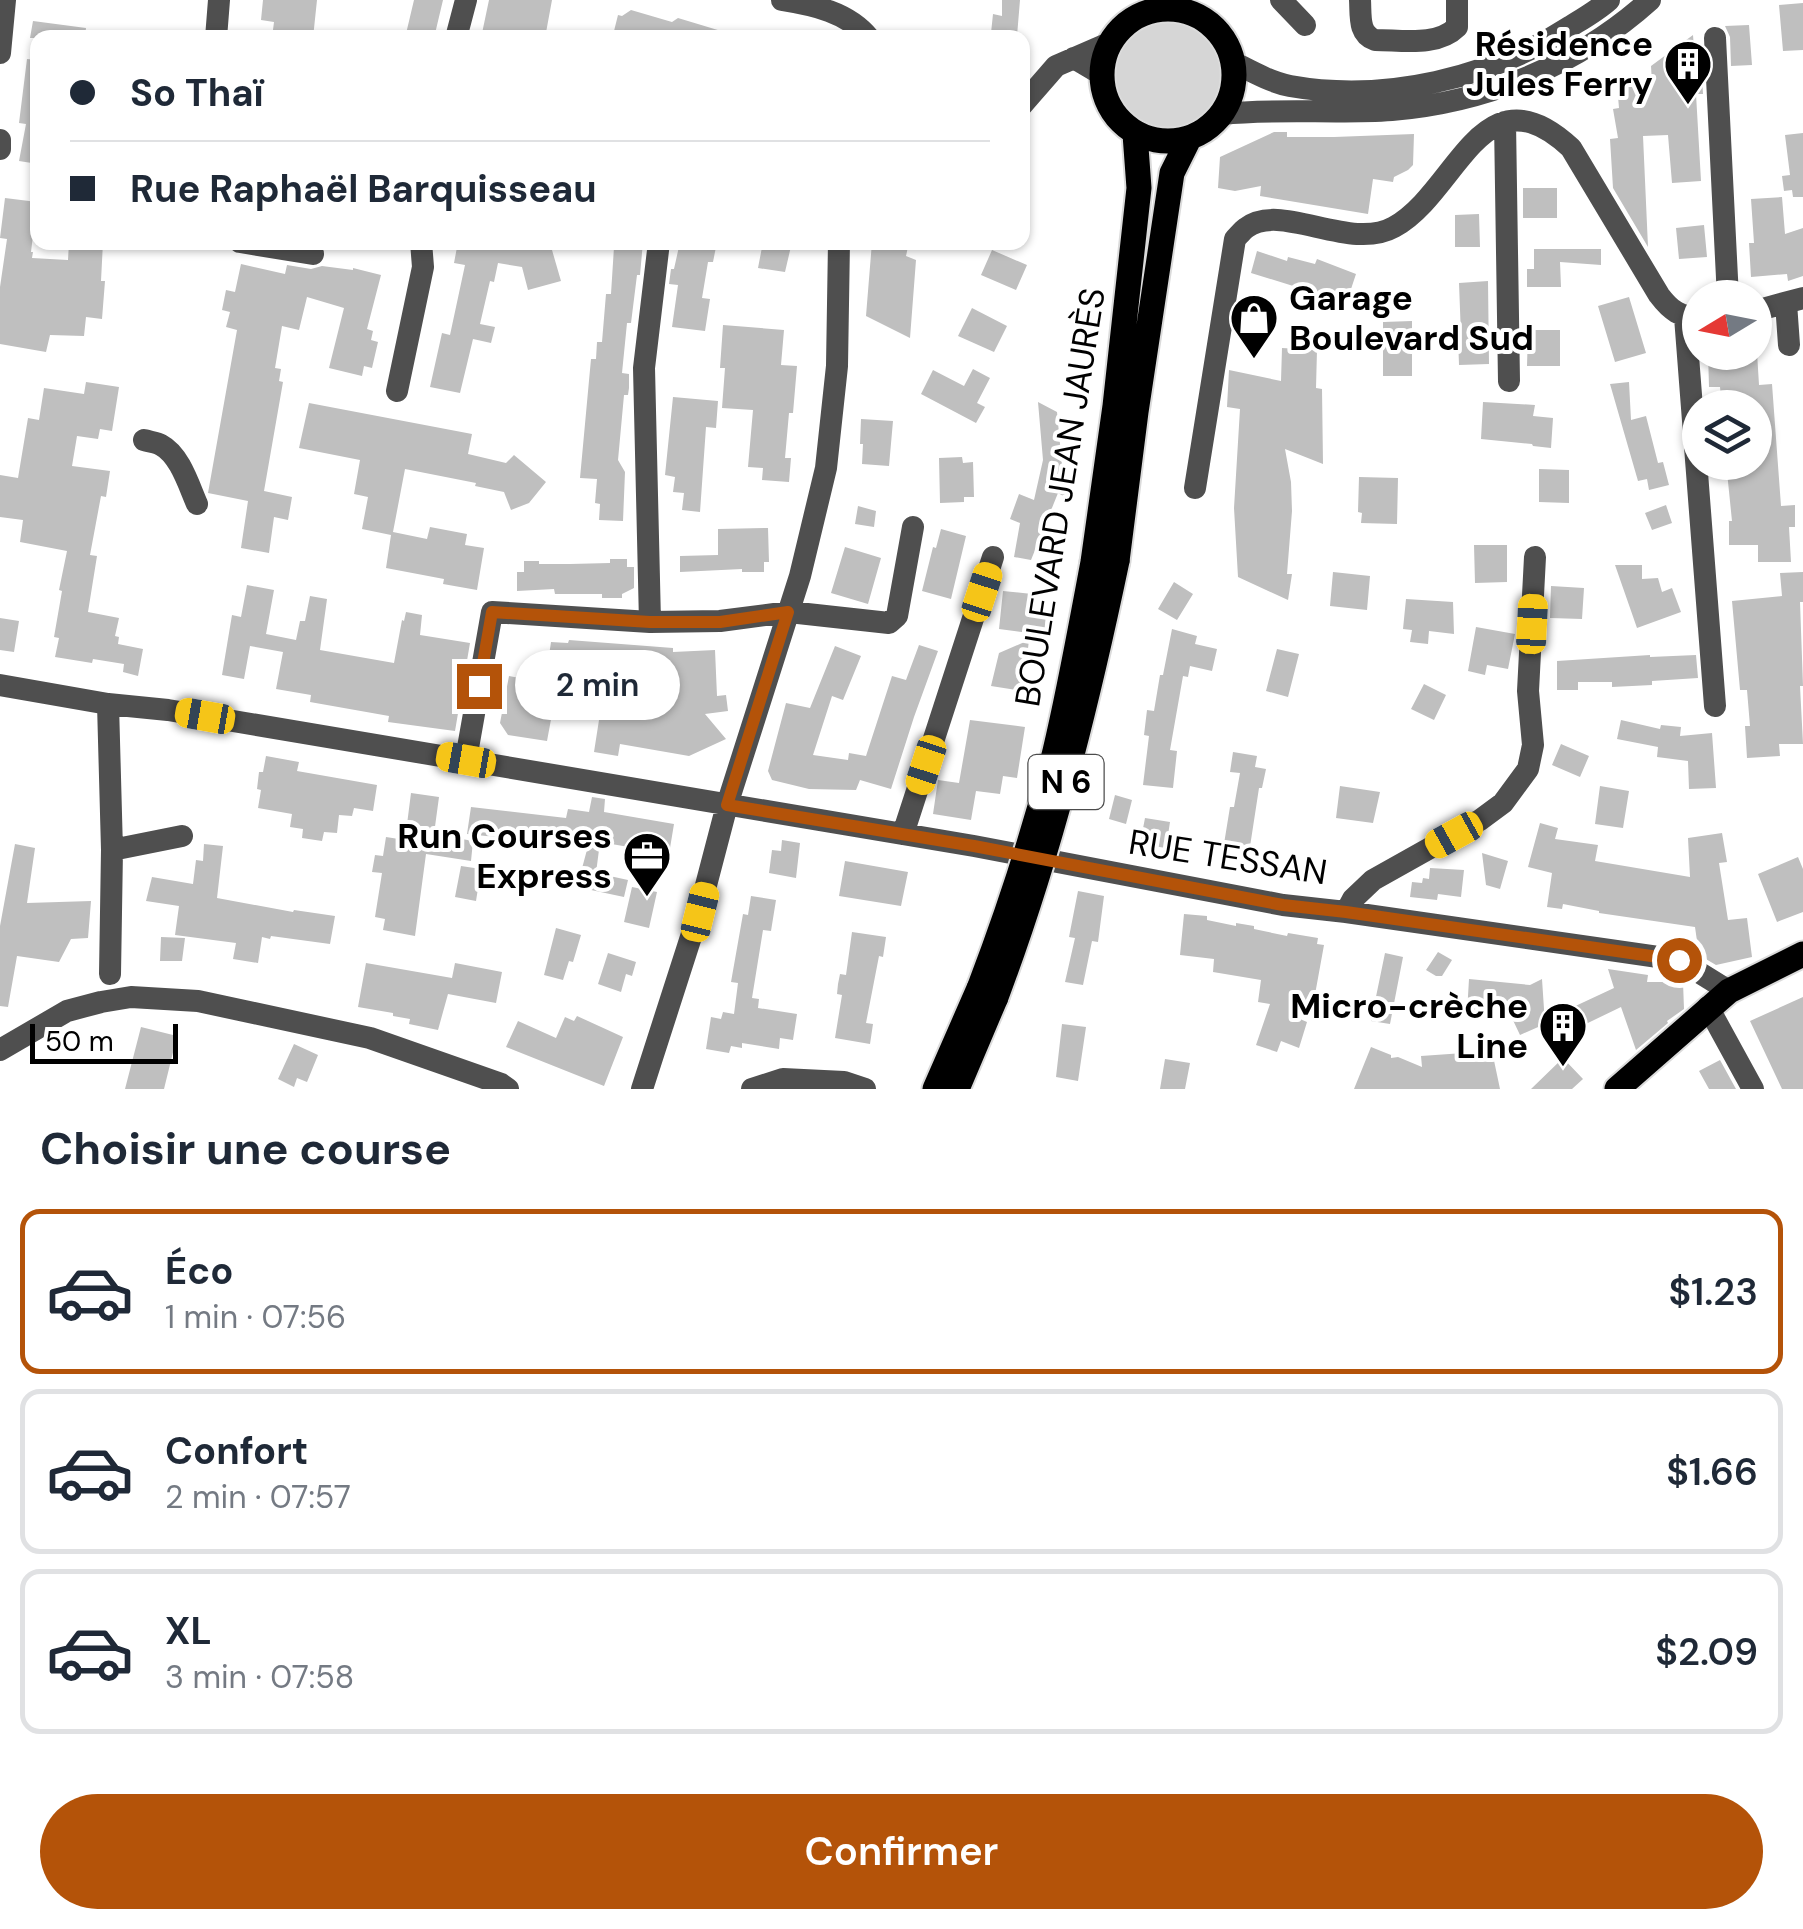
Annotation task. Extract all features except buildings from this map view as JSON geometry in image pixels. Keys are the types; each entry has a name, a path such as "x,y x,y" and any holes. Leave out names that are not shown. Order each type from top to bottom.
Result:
{"main road":[{"path":"1156,5 1188,12 1202,9 1227,45 1233,62 1231,98 1222,114 1208,129 1189,139 1153,141 1135,134 1121,123 1103,92 1101,74 1109,43 1121,28 1156,5"},
{"name":"BOULEVARD JEAN JAURÈS","path":"949,1083 988,992 1016,944 1093,677 1105,561 1114,406 1139,188 1135,134"},
{"name":"BOULEVARD JEAN JAURÈS","path":"1105,561 1136,412 1172,174 1189,139"},
{"path":"1617,1089 1729,990 1803,954"}],"street":[{"path":"0,53 6,0"},
{"path":"217,30 219,0"},
{"path":"458,30 466,0"},
{"path":"782,0 834,6 863,30"},
{"path":"1281,0 1305,25"},
{"path":"1360,0 1363,32 1375,40 1436,40 1448,36 1457,27 1457,0"},
{"path":"1233,62 1288,85 1368,90 1422,84 1502,64 1545,44 1609,0"},
{"path":"1222,114 1258,110 1390,110 1429,106 1500,88 1573,55 1624,24 1650,0"},
{"path":"1715,38 1727,280"},
{"path":"1030,96 1056,66 1109,43"},
{"path":"1074,58 1101,74"},
{"path":"1195,488 1235,239 1248,225 1268,220 1292,221 1330,232 1367,234 1390,230 1410,218 1493,125 1513,120 1536,124 1571,148 1659,294 1670,310 1682,314"},
{"path":"1505,122 1509,380"},
{"path":"0,140 0,149"},
{"path":"289,250 314,254"},
{"path":"397,391 423,266 422,250"},
{"path":"650,622 644,368 658,250"},
{"path":"642,1089 700,912 727,805 800,576 826,468 837,366 839,250"},
{"path":"1789,345 1794,301"},
{"path":"1696,370 1715,706"},
{"path":"144,440 171,452 198,504"},
{"path":"466,760 492,612 650,622 720,622 788,612 889,624 896,616 913,526"},
{"path":"904,834 993,557"},
{"path":"1346,912 1353,899 1373,880 1503,803 1528,769 1533,745 1528,691 1535,557"},
{"name":"RUE TESSAN","path":"0,685 904,834 1264,902 1679,960 1729,990"},
{"path":"108,704 110,974"},
{"path":"112,850 182,836"},
{"path":"0,1050 67,1011 100,1002 130,997 198,1001 370,1038 508,1089"},
{"path":"1708,1007 1753,1089"},
{"path":"752,1089 783,1079 844,1082 865,1089"}],"shaded area":[{"path":"1169,22 1190,26 1207,38 1219,55 1223,76 1219,97 1207,114 1190,126 1169,130 1148,126 1131,114 1119,97 1115,76 1119,55 1131,38 1148,26"}],"place":[{"name":"Résidence Jules Ferry","path":"1688,106"},
{"name":"Garage Boulevard Sud","path":"1254,360"},
{"name":"Run Courses Express","path":"647,898"},
{"name":"Micro-crèche Line","path":"1563,1068"}],"route":[{"path":"479,686 492,612 650,622 720,622 788,612 727,805 974,846 1283,905 1679,960"}]}
